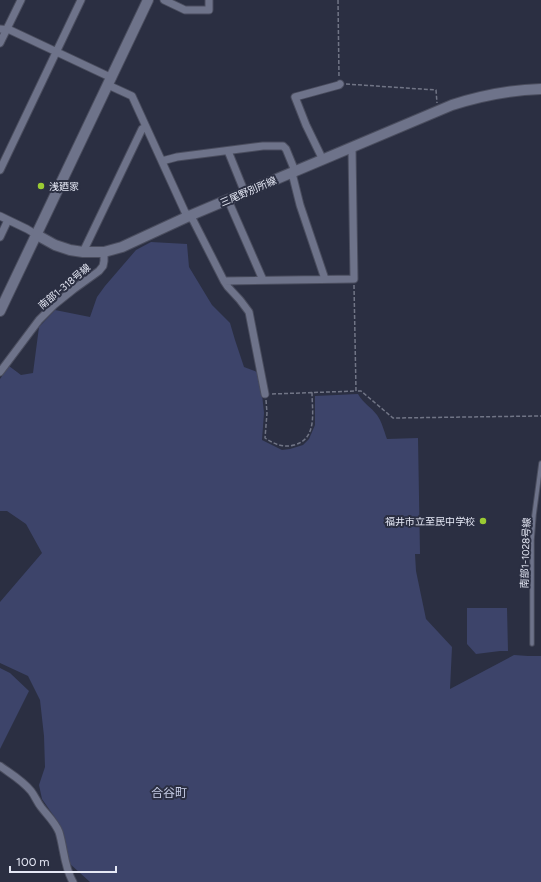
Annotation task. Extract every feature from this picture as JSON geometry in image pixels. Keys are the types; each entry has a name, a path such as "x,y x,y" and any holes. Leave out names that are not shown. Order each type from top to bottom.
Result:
{"main road":[{"path":"0,311 148,0"},
{"name":"三尾野別所線","path":"37,235 56,245 70,250 83,252 104,252 122,247 189,216 437,111 490,94 541,89"}],"street":[{"path":"0,43 3,29 21,0"},
{"path":"0,170 81,0"},
{"path":"164,0 184,10 209,10 209,0"},
{"path":"3,29 10,30 56,52 110,81 132,96 185,212 193,220 224,281 249,312 265,394"},
{"path":"323,160 295,98 340,84"},
{"path":"83,252 142,129 146,127"},
{"path":"162,161 177,157 228,150 264,146 282,146 286,149 294,172 300,204 325,279"},
{"path":"224,281 354,279 352,148"},
{"path":"228,150 245,193"},
{"path":"228,200 263,280"},
{"path":"0,216 37,235"},
{"path":"0,237 8,220"},
{"name":"南部1-318号線","path":"0,372 39,320 54,305 99,271 103,266 104,252"},
{"path":"0,766 19,778 25,784 55,824 63,847 68,872 73,882"}],"lane":[{"name":"南部1-1028号線","path":"532,644 532,540 541,463"}],"path":[{"path":"338,0 340,84 436,90 437,111"},
{"path":"354,279 356,391"},
{"path":"312,392 312,424 307,437 302,443 289,447 282,447 265,438 267,413 265,394 312,392 361,391 393,418 541,416"}],"shaded area":[{"path":"151,242 187,244 189,267 212,305 230,323 244,367 257,372 262,394 264,413 262,440 282,450 303,445 309,439 315,425 315,396 358,394 377,415 387,439 418,438 420,554 415,554 416,571 426,619 452,647 450,689 514,655 541,656 541,882 90,882 69,863 58,822 42,799 39,785 45,767 44,736 40,700 28,676 0,663 0,602 42,553 26,524 7,511 0,511 0,379 9,366 21,375 33,373 39,327 55,310 90,317 97,297 105,286 136,250"},
{"path":"467,608 507,608 508,651 476,654 467,644"},
{"path":"0,668 10,673 29,691 0,749"}],"place":[{"name":"浅廼家","path":"41,186"},
{"name":"福井市立至民中学校","path":"483,521"}],"district":[{"name":"合谷町","path":"169,793"}]}
